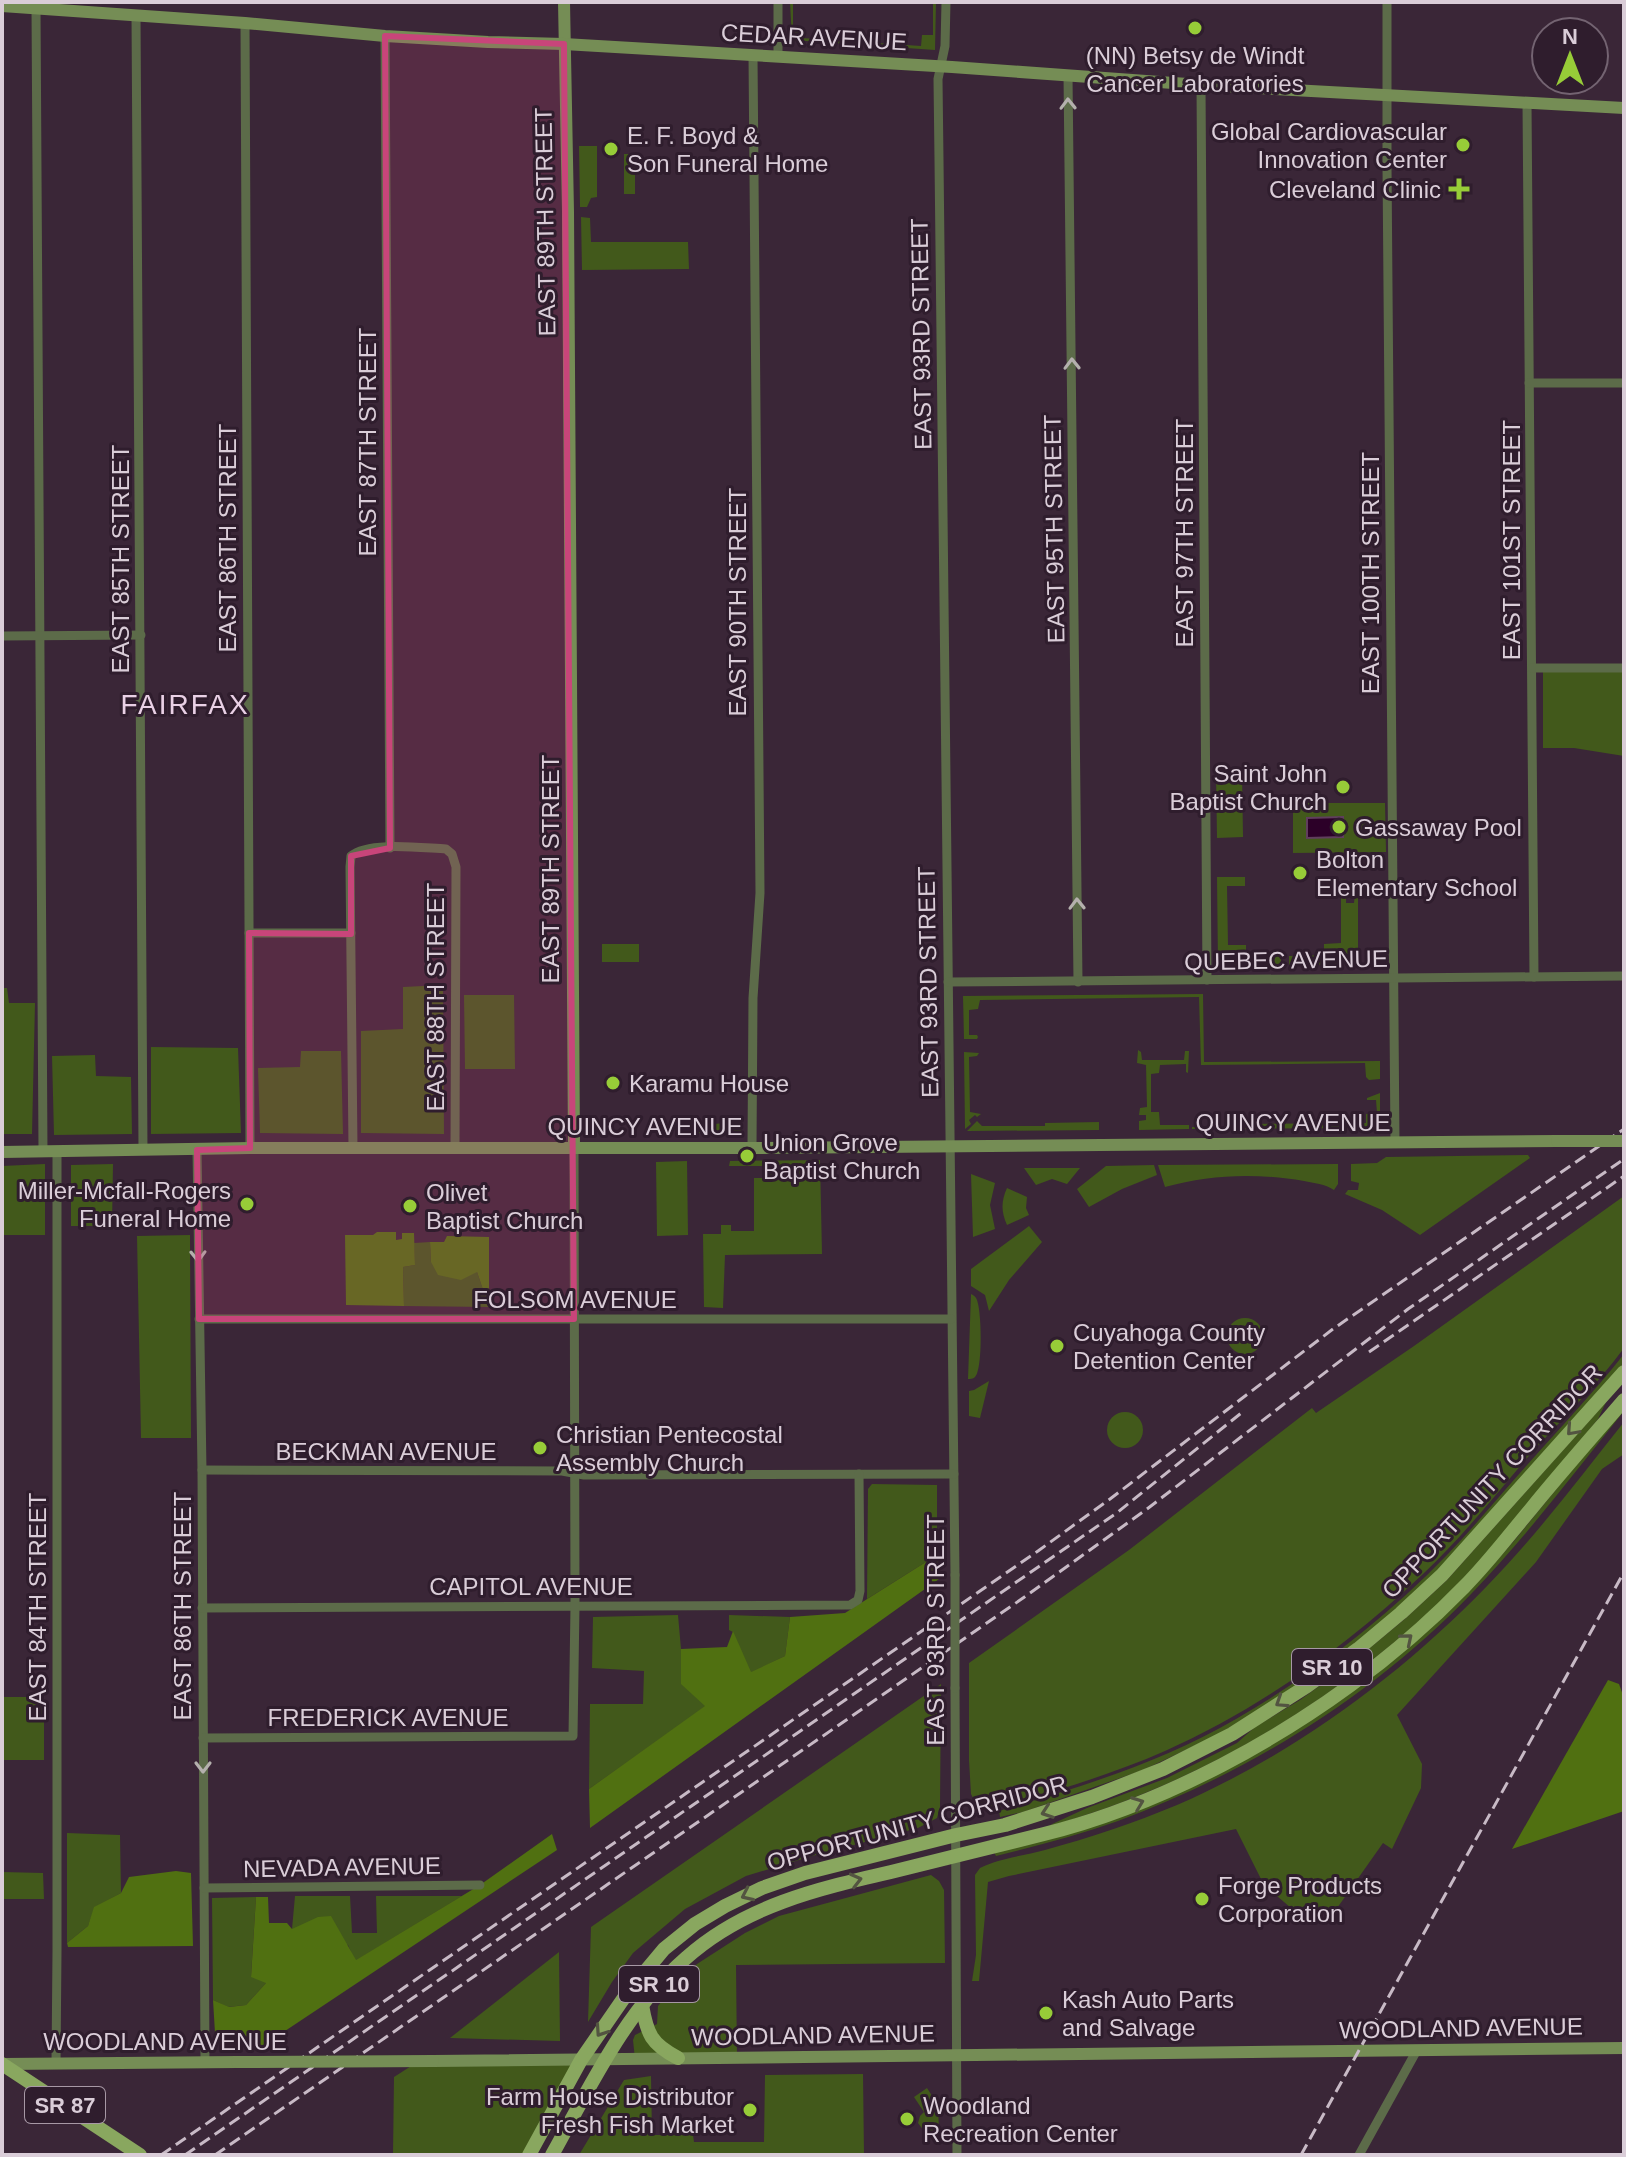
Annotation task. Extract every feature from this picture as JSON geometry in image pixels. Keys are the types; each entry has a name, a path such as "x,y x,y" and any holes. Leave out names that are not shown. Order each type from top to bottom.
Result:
{"main road":[{"name":"OPPORTUNITY CORRIDOR","path":"529,2155 581,2060 628,1992 654,1959 675,1939 710,1914 762,1888 805,1873 1023,1820 1163,1769 1232,1734 1307,1686 1401,1613 1442,1575 1624,1372"},
{"name":"OPPORTUNITY CORRIDOR","path":"552,2155 642,2005 694,1950 730,1925 807,1892 1059,1830 1145,1800 1224,1764 1319,1707 1395,1649 1464,1587 1624,1400"},
{"path":"642,2005 646,2030 652,2040 678,2058"},
{"name":"SR 87","path":"2,2064 134,2151"}],"street":[{"name":"EAST 89TH STREET","path":"564,2 574,1148 573,1736"},
{"path":"778,2 778,56"},
{"name":"EAST 93RD STREET","path":"946,2 945,46 938,79 955,1575 957,2155"},
{"name":"EAST 100TH STREET","path":"1387,2 1395,1143"},
{"name":"CEDAR AVENUE","path":"2,6 385,36 778,56 1201,85 1624,108"},
{"path":"36,8 43,1151"},
{"name":"EAST 85TH STREET","path":"136,15 143,1150"},
{"name":"EAST 86TH STREET","path":"245,23 250,1148"},
{"name":"EAST 87TH STREET","path":"385,36 390,848"},
{"name":"EAST 90TH STREET","path":"752,1148 753,998 760,893 753,55"},
{"name":"EAST 95TH STREET","path":"1068,75 1078,982"},
{"name":"EAST 97TH STREET","path":"1201,85 1207,980"},
{"name":"EAST 101ST STREET","path":"1527,103 1534,977"},
{"path":"1529,383 1624,383"},
{"path":"2,636 141,635"},
{"path":"1532,668 1624,668"},
{"path":"353,1148 351,856 358,850 390,848"},
{"name":"EAST 88TH STREET","path":"390,848 446,849 452,854 456,867 455,1148"},
{"path":"249,933 351,933"},
{"name":"QUEBEC AVENUE","path":"948,982 1624,976"},
{"name":"QUINCY AVENUE","path":"2,1152 1624,1141"},
{"name":"EAST 86TH STREET","path":"197,1150 205,2062"},
{"name":"EAST 84TH STREET","path":"56,2063 57,1151"},
{"name":"FOLSOM AVENUE","path":"199,1319 951,1319"},
{"name":"BECKMAN AVENUE","path":"202,1470 562,1471 584,1475 954,1474"},
{"name":"CAPITOL AVENUE","path":"202,1608 850,1605 858,1600 860,1591 859,1474"},
{"name":"FREDERICK AVENUE","path":"203,1738 573,1736"},
{"name":"NEVADA AVENUE","path":"204,1888 480,1885"},
{"name":"WOODLAND AVENUE","path":"2,2064 1624,2048"},
{"path":"1359,2155 1417,2050"}],"highlighted area":[{"path":"385,36 564,44 574,1319 199,1319 197,1150 250,1148 249,933 351,934 351,856 390,848"}],"green space":[{"path":"790,2 793,2 793,27 802,29 802,38 921,46 922,35 933,35 933,2 936,2 935,50 792,40"},
{"path":"579,146 597,146 597,197 591,198 587,207 580,207"},
{"path":"624,154 635,154 635,194 624,194"},
{"path":"581,217 590,218 591,242 688,242 689,269 582,270"},
{"path":"1543,672 1624,672 1624,756 1574,748 1543,748"},
{"path":"1216,772 1242,772 1243,837 1217,838"},
{"name":"Gassaway Pool","path":"1293,803 1385,803 1386,852 1293,853"},
{"path":"1217,877 1245,877 1245,886 1227,886 1228,945 1246,945 1246,956 1281,955 1281,965 1218,966"},
{"path":"1355,894 1358,894 1358,964 1289,965 1289,956 1324,955 1324,944 1341,943 1341,895 1346,896 1346,903 1354,903"},
{"path":"602,944 639,944 639,962 602,962"},
{"path":"443,985 444,1134 361,1133 361,1031 403,1029 403,987"},
{"path":"2,988 7,988 9,1003 35,1003 32,1134 2,1134"},
{"path":"1203,994 1204,1062 1380,1061 1380,1079 1369,1080 1366,1077 1365,1063 1201,1065 1199,997 980,1000 978,1009 969,1010 969,1035 978,1037 964,1039 963,996"},
{"path":"464,995 514,995 515,1069 465,1069"},
{"path":"151,1047 238,1048 241,1133 151,1134"},
{"path":"1138,1050 1142,1060 1184,1060 1185,1051 1189,1051 1188,1073 1186,1064 1160,1065 1159,1073 1151,1074 1151,1112 1159,1112 1160,1125 1189,1125 1189,1129 1139,1130 1139,1121 1146,1120 1146,1115 1139,1115 1140,1108 1147,1107 1146,1065 1137,1063"},
{"path":"301,1051 341,1051 343,1134 260,1133 258,1068 300,1067"},
{"path":"964,1052 979,1053 969,1057 970,1112 981,1114 969,1120 971,1124 965,1129"},
{"path":"95,1055 96,1076 131,1077 132,1134 54,1135 52,1056"},
{"path":"1380,1093 1380,1128 1192,1129 1230,1127 1230,1124 1366,1123 1366,1114 1377,1113 1376,1100 1367,1098"},
{"path":"741,1121 741,1133 694,1133 697,1122 714,1124"},
{"path":"977,1121 982,1126 1099,1122 1099,1130 967,1131"},
{"path":"1528,1155 1530,1158 1420,1235 1382,1210 1345,1194 1348,1190 1358,1190 1359,1183 1351,1181 1351,1164 1377,1163 1386,1157"},
{"path":"820,1160 822,1254 725,1255 723,1308 704,1307 703,1234 721,1234 721,1225 731,1225 731,1231 754,1231 754,1178 763,1178 763,1166 729,1166 730,1161"},
{"path":"687,1161 688,1235 657,1236 656,1162"},
{"path":"45,1164 45,1235 2,1235 2,1166"},
{"path":"113,1164 112,1226 71,1226 71,1165"},
{"path":"1338,1164 1338,1184 1334,1190 1304,1181 1251,1176 1200,1179 1165,1187 1158,1165"},
{"path":"1154,1165 1157,1175 1089,1207 1077,1189 1106,1166"},
{"path":"1024,1168 1080,1168 1067,1184 1052,1179 1036,1185"},
{"path":"971,1174 995,1183 990,1205 995,1229 973,1237"},
{"path":"1007,1188 1027,1197 1029,1215 1007,1225 1002,1206"},
{"path":"1624,1196 1624,1348 1464,1532 1423,1574 1364,1626 1302,1673 1201,1734 1143,1760 1055,1791 987,1810 976,1804 971,1794 969,1760 969,1663 1129,1550 1312,1408 1316,1413"},
{"path":"1029,1226 1042,1242 1009,1280 989,1311 985,1295 971,1286 971,1269"},
{"path":"377,1232 396,1232 396,1240 402,1239 402,1233 414,1233 415,1265 403,1267 404,1306 346,1305 345,1235 373,1235"},
{"path":"190,1235 191,1438 141,1438 137,1236"},
{"path":"447,1236 489,1237 489,1307 477,1272 461,1280 438,1275 431,1262 430,1242 444,1242"},
{"path":"430,1242 431,1262 477,1272 489,1307 404,1306 403,1267 415,1265 414,1243"},
{"path":"971,1294 978,1304 980,1352 978,1372 974,1378 968,1379"},
{"path":"1245,1318 1258,1323 1263,1336 1258,1349 1245,1354 1232,1349 1227,1336 1232,1323"},
{"path":"1624,1354 1624,1362 1617,1372 1435,1573 1374,1630 1276,1700 1215,1736 1143,1770 1023,1812 1000,1817 999,1811 1091,1783 1179,1748 1236,1719 1321,1664 1374,1623 1447,1555"},
{"path":"989,1381 980,1418 969,1416 969,1391"},
{"path":"1606,1402 1598,1419 1480,1562 1429,1612 1359,1670 1285,1722 1205,1766 1122,1802 1050,1825 1167,1778 1237,1743 1255,1727 1353,1662 1447,1580"},
{"path":"1624,1406 1624,1411 1531,1527 1472,1593 1394,1665 1352,1697 1262,1754 1167,1801 1088,1831 996,1856 994,1852 1252,1756 1476,1584"},
{"path":"1125,1412 1138,1417 1143,1430 1138,1443 1125,1448 1112,1443 1107,1430 1112,1417"},
{"path":"1624,1422 1624,1454 1602,1469 1536,1562 1397,1715 1422,1764 1421,1788 1392,1849 1383,1843 1335,1911 1298,1914 1264,1885 1236,1829 988,1882 979,1981 972,1981 976,1955 975,1875 980,1868 1095,1835 1177,1805 1262,1762 1343,1710 1418,1651 1488,1585 1541,1526"},
{"path":"872,1484 937,1485 937,1555 867,1599 868,1489"},
{"path":"937,1555 939,1579 590,1828 589,1789 705,1706 681,1684 681,1649 727,1647 733,1631 751,1672 785,1656 790,1617 845,1613"},
{"path":"678,1615 681,1649 706,1706 589,1789 590,1704 643,1704 644,1671 592,1668 593,1617"},
{"path":"729,1615 790,1617 785,1656 750,1673 733,1632 729,1630"},
{"path":"1608,1680 1619,1684 1624,1698 1624,1811 1512,1849"},
{"path":"941,1684 940,1807 937,1818 918,1828 746,1876 685,1909 633,1953 588,2022 591,1927"},
{"path":"2,1697 44,1697 44,1760 4,1760 4,1791 2,1791"},
{"path":"67,1833 120,1835 121,1893 95,1907 88,1926 67,1943"},
{"path":"552,1834 557,1850 264,2045 219,2043 215,2033 213,2000 229,2007 246,2005 266,1983 251,1977 256,1897 268,1897 269,1923 287,1923 292,1929 318,1917 331,1916 356,1960 480,1885"},
{"path":"176,1871 191,1873 193,1946 68,1947 67,1943 88,1926 94,1907 121,1893 129,1877"},
{"path":"2,1872 43,1873 44,1899 2,1899"},
{"path":"931,1875 944,1890 945,1963 736,1965 737,2058 635,2059 635,2035 657,2024 658,2006 673,1987 697,1964 745,1933 779,1916"},
{"path":"295,1896 350,1896 352,1933 377,1933 376,1896 462,1896 355,1961 348,1945 292,1929"},
{"path":"256,1897 251,1976 267,1982 246,2005 228,2007 213,2000 212,1898"},
{"path":"559,1952 560,2041 450,2038"},
{"path":"581,2060 529,2155 393,2155 394,2077 419,2061"},
{"path":"863,2074 864,2155 579,2155 624,2080 651,2076 652,2135 693,2135 694,2142 764,2142 765,2075"},
{"path":"927,2088 938,2105 939,2132 924,2131 918,2123 924,2112 914,2097"}],"shaded area":[{"path":"1343,817 1343,837 1307,838 1307,818"}],"railway":[{"path":"161,2155 1038,1551 1333,1329 1624,1129"},
{"path":"215,2155 1026,1596 1147,1509 1408,1309 1624,1159"},
{"path":"1369,1352 1624,1176"},
{"path":"185,2155 1118,1512 1245,1410"},
{"path":"1301,2155 1624,1572"}],"place":[{"name":"(NN) Betsy de Windt Cancer Laboratories","path":"1195,28"},
{"name":"Global Cardiovascular Innovation Center","path":"1463,145"},
{"name":"E. F. Boyd & Son Funeral Home","path":"611,149"},
{"name":"Cleveland Clinic","path":"1459,189"},
{"name":"Saint John Baptist Church","path":"1343,787"},
{"name":"Gassaway Pool","path":"1339,827"},
{"name":"Bolton Elementary School","path":"1300,873"},
{"name":"Karamu House","path":"613,1083"},
{"name":"Union Grove Baptist Church","path":"747,1156"},
{"name":"Miller-Mcfall-Rogers Funeral Home","path":"247,1204"},
{"name":"Olivet Baptist Church","path":"410,1206"},
{"name":"Cuyahoga County Detention Center","path":"1057,1346"},
{"name":"Christian Pentecostal Assembly Church","path":"540,1448"},
{"name":"Forge Products Corporation","path":"1202,1899"},
{"name":"Kash Auto Parts and Salvage","path":"1046,2013"},
{"name":"Farm House Distributor Fresh Fish Market","path":"750,2110"},
{"name":"Woodland Recreation Center","path":"907,2119"}],"district":[{"name":"FAIRFAX","path":"185,704"}]}
